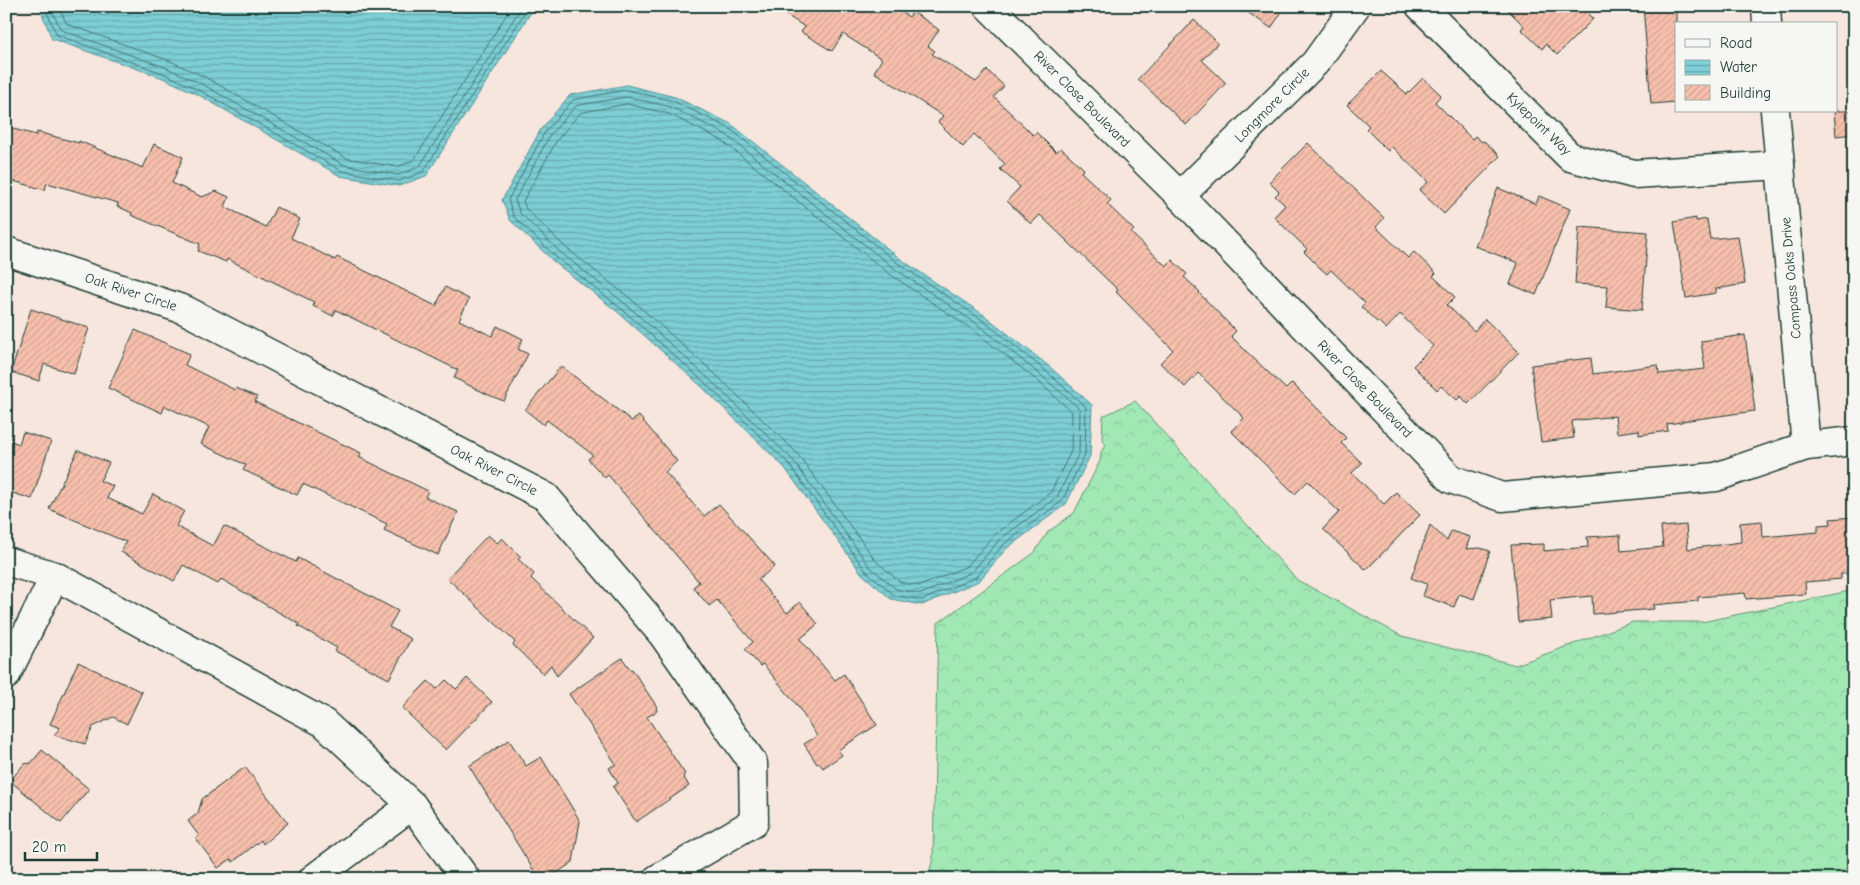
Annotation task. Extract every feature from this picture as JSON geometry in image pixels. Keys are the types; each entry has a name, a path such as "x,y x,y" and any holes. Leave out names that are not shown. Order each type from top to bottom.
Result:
{"street":[{"name":"Longmore Circle","path":"1180,196 1314,63 1356,6"},
{"name":"Kylepoint Way","path":"1420,6 1570,157 1634,174 1780,165"},
{"path":"1766,6 1767,22"},
{"name":"River Close Boulevard","path":"991,7 1180,196 1451,479 1502,497 1716,477 1806,446 1854,441"},
{"name":"Compass Oaks Drive","path":"1775,112 1806,446"},
{"name":"Oak River Circle","path":"6,251 185,310 546,497 662,635 753,763 754,822 657,879"},
{"path":"6,560 55,576 324,723 412,805 466,879"},
{"path":"6,675 55,576"},
{"path":"313,879 412,805"}],"green space":[{"path":"1135,401 1297,580 1402,636 1516,665 1633,622 1702,622 1854,590 1854,879 928,879 933,857 938,623 1034,553 1048,532 1074,513 1100,461 1101,452 1106,445 1102,440 1103,416"}],"water":[{"path":"39,6 535,6 426,176 399,186 340,176 197,94 163,78 52,39"},
{"path":"627,85 675,97 731,124 902,260 984,315 1050,367 1092,405 1090,456 1066,504 1006,549 979,581 922,605 891,599 862,574 784,467 701,386 620,314 553,261 510,220 502,200 541,129 570,95"}],"building":[{"path":"772,6 892,6 909,17 913,12 939,30 928,46 935,51 932,54 976,82 987,70 1004,86 994,97 1033,135 1036,132 1056,152 1061,148 1084,169 1081,172 1111,200 1107,204 1134,230 1131,233 1166,266 1172,260 1187,274 1184,277 1236,331 1231,336 1286,389 1292,383 1339,430 1346,438 1341,443 1362,463 1352,473 1384,504 1396,492 1420,515 1366,570 1323,529 1339,512 1308,481 1295,494 1231,431 1244,418 1198,373 1185,387 1160,363 1173,350 1116,292 1118,290 1040,215 1031,224 1007,201 1020,187 1000,169 1005,164 974,134 963,147 938,122 943,116 874,72 882,59 843,34 832,51 801,32 805,27"},
{"path":"1238,6 1286,6 1271,28"},
{"path":"1504,6 1580,6 1593,19 1557,55 1546,44 1542,49 1521,29 1524,26"},
{"path":"1643,6 1676,6 1675,102 1651,104"},
{"path":"1194,20 1218,43 1202,60 1226,83 1186,125 1138,79"},
{"path":"1381,71 1407,94 1423,78 1441,95 1435,102 1472,139 1475,136 1482,142 1484,141 1500,156 1444,214 1419,190 1428,182 1392,147 1388,151 1366,129 1369,126 1347,105"},
{"path":"1854,111 1854,134 1836,136 1834,112"},
{"path":"6,127 36,135 37,132 79,143 79,141 143,168 154,144 183,157 172,183 202,197 216,191 229,197 225,207 266,227 276,207 300,219 291,238 335,260 337,257 436,306 445,287 469,299 459,320 492,336 497,326 523,339 518,349 528,354 504,401 491,396 454,378 458,370 336,310 333,316 313,306 314,302 227,259 226,262 198,251 200,244 131,215 132,213 117,206 118,203 47,183 45,190 6,179"},
{"path":"1308,143 1384,218 1376,227 1408,258 1414,252 1436,273 1433,276 1455,297 1447,305 1474,331 1485,319 1519,352 1468,404 1461,396 1457,400 1441,386 1437,390 1413,366 1433,346 1400,314 1386,329 1361,307 1365,303 1331,270 1327,274 1304,252 1307,249 1274,217 1285,205 1275,196 1279,192 1269,182"},
{"path":"1498,188 1536,204 1539,196 1570,209 1536,295 1510,284 1518,263 1475,246"},
{"path":"1696,218 1696,221 1707,219 1710,239 1738,236 1745,284 1716,289 1716,293 1686,298 1674,222"},
{"path":"1579,227 1648,232 1642,310 1606,307 1608,286 1575,284"},
{"path":"31,309 89,328 74,374 44,364 39,381 11,372"},
{"path":"135,330 190,354 185,365 235,390 236,388 257,397 255,402 361,453 359,457 428,491 425,497 458,512 438,555 384,530 387,524 303,484 297,495 243,470 246,465 201,444 209,427 165,406 162,413 108,388"},
{"path":"1745,335 1755,411 1667,424 1668,431 1639,435 1639,430 1617,433 1615,416 1572,421 1574,438 1541,442 1531,365 1591,358 1593,374 1658,365 1659,374 1705,369 1701,341"},
{"path":"561,366 632,421 639,416 677,461 665,472 704,516 719,504 775,566 758,580 787,613 800,602 818,624 800,639 835,680 844,674 877,725 838,750 842,755 823,768 819,763 817,764 804,744 817,736 797,705 763,664 760,666 745,649 753,642 717,600 709,606 693,587 699,582 608,475 605,478 588,459 593,455 547,420 544,425 525,410"},
{"path":"23,432 51,441 32,499 6,491 6,439 19,444"},
{"path":"78,450 109,463 100,481 113,486 107,498 142,514 153,494 184,511 176,526 213,546 224,526 296,562 298,558 398,611 389,627 411,639 389,679 335,651 337,648 221,579 218,584 183,565 174,581 121,552 126,542 49,509"},
{"path":"1854,517 1854,573 1841,574 1841,579 1805,582 1806,594 1746,599 1745,593 1698,597 1698,601 1653,605 1654,609 1593,614 1592,596 1550,600 1552,619 1518,622 1511,545 1544,544 1544,551 1588,547 1587,537 1620,535 1621,551 1663,547 1661,527 1686,525 1688,549 1741,542 1740,523 1762,521 1763,537 1818,532 1818,525 1831,524 1830,519"},
{"path":"1430,525 1447,541 1451,531 1470,537 1466,549 1480,548 1490,551 1474,599 1459,594 1454,607 1423,596 1427,584 1411,578"},
{"path":"488,535 497,543 502,538 521,557 518,559 534,574 531,578 593,638 557,676 551,665 543,674 513,645 515,642 447,578"},
{"path":"622,658 632,669 657,707 657,711 647,717 685,774 683,776 689,786 636,822 613,787 618,783 609,768 616,764 569,694"},
{"path":"78,662 142,692 127,724 113,717 93,727 85,744 54,735 60,728 50,724"},
{"path":"467,678 492,702 446,750 402,708 428,681 437,689 446,680 456,689"},
{"path":"509,740 526,766 541,757 580,821 573,862 548,879 539,879 469,766"},
{"path":"42,750 89,789 61,823 10,781 24,764 31,763"},
{"path":"245,767 288,823 263,844 261,840 233,862 231,859 218,868 196,839 199,836 188,821 198,813 202,799"}]}
